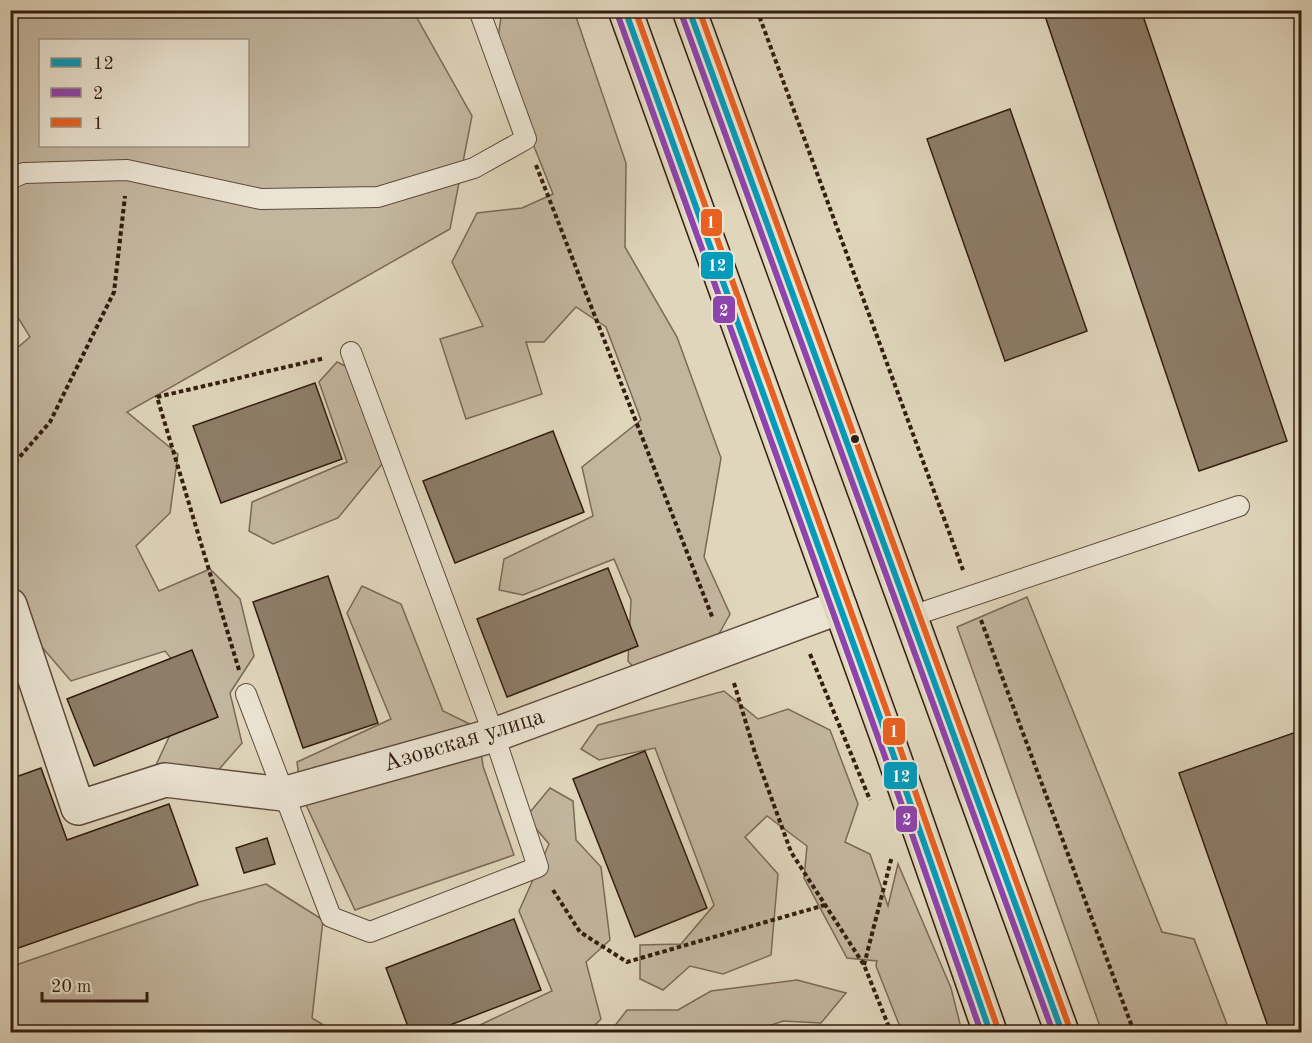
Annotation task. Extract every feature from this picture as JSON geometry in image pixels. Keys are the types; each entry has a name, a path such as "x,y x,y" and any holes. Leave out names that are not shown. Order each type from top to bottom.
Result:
{"main road":[{"path":"625,10 990,1032"},
{"path":"688,10 1062,1032"}],"street":[{"name":"Азовская улица","path":"10,605 78,808 165,780 283,794 494,735 840,607"}],"lane":[{"path":"10,179 24,173 128,170 261,199 378,197 474,168 526,139 479,10"},
{"path":"246,694 331,917 370,932 538,867 494,735 351,352"},
{"path":"909,617 1239,506"}],"path":[{"path":"757,10 1134,1032"},
{"path":"526,139 725,650 755,753 791,852 864,965 891,1032"},
{"path":"10,468 50,422 114,292 128,170"},
{"path":"246,694 157,397 351,352"},
{"path":"797,623 853,765 873,807"},
{"path":"864,965 893,849"},
{"path":"538,867 580,932 627,962 825,905"}],"shaded area":[{"path":"11,11 413,11 472,116 450,229 127,412 178,454 170,513 136,546 159,591 210,569 240,599 254,656 230,693 242,743 214,775 172,792 156,765 193,685 165,651 71,681 29,632 11,592 11,353 30,337 11,306"},
{"path":"502,11 574,11 626,163 625,247 677,337 721,458 704,557 730,614 697,674 653,689 628,661 631,600 614,559 523,595 499,590 504,559 593,516 582,467 641,420 606,327 576,307 544,342 526,342 542,394 466,419 440,339 483,326 452,262 477,213 522,208 553,194 496,51"},
{"path":"337,362 360,373 382,464 338,518 273,544 249,531 252,502 347,462 319,382"},
{"path":"362,586 401,604 443,711 478,728 483,766 514,855 355,910 301,794 297,762 391,719 347,613"},
{"path":"1027,597 1162,932 1194,939 1230,1032 1102,1032 957,627"},
{"path":"724,691 758,719 788,709 830,730 858,804 845,842 870,854 888,906 898,864 951,988 962,1032 902,1032 876,966 877,961 847,958 804,878 807,846 767,816 745,837 778,874 771,955 723,974 690,966 663,990 640,979 640,945 681,944 714,905 655,748 599,760 581,749 598,725"},
{"path":"550,788 573,801 576,840 601,867 610,940 586,962 601,1019 588,1032 465,1032 552,991 519,911 549,844 526,817"},
{"path":"266,884 323,920 312,1018 335,1032 11,1032 10,967 199,902"},
{"path":"797,980 846,993 821,1023 783,1021 751,1032 610,1032 627,1010 678,1010 711,991"}],"building":[{"path":"1043,10 1141,10 1287,441 1199,471"},
{"path":"1010,109 1087,331 1005,361 927,139"},
{"path":"315,383 342,459 221,503 193,426"},
{"path":"553,431 584,512 455,563 423,481"},
{"path":"608,568 638,646 507,697 477,619"},
{"path":"328,576 378,723 303,748 253,602"},
{"path":"192,650 218,717 94,766 67,699"},
{"path":"1302,730 1302,1032 1270,1032 1179,773"},
{"path":"645,751 707,908 635,937 573,779"},
{"path":"41,768 67,840 169,804 198,885 10,951 10,779"},
{"path":"267,838 275,864 244,873 236,848"},
{"path":"514,919 541,990 432,1032 410,1032 386,968"}],"transit line":[{"name":"12","path":"625,10 892,751 990,1032"},
{"name":"1","path":"635,10 900,748 998,1029"},
{"name":"12","path":"689,10 1062,1032"},
{"name":"1","path":"699,10 1070,1029"},
{"name":"2","path":"617,13 884,754 981,1032"},
{"name":"2","path":"681,13 1053,1032"}]}
